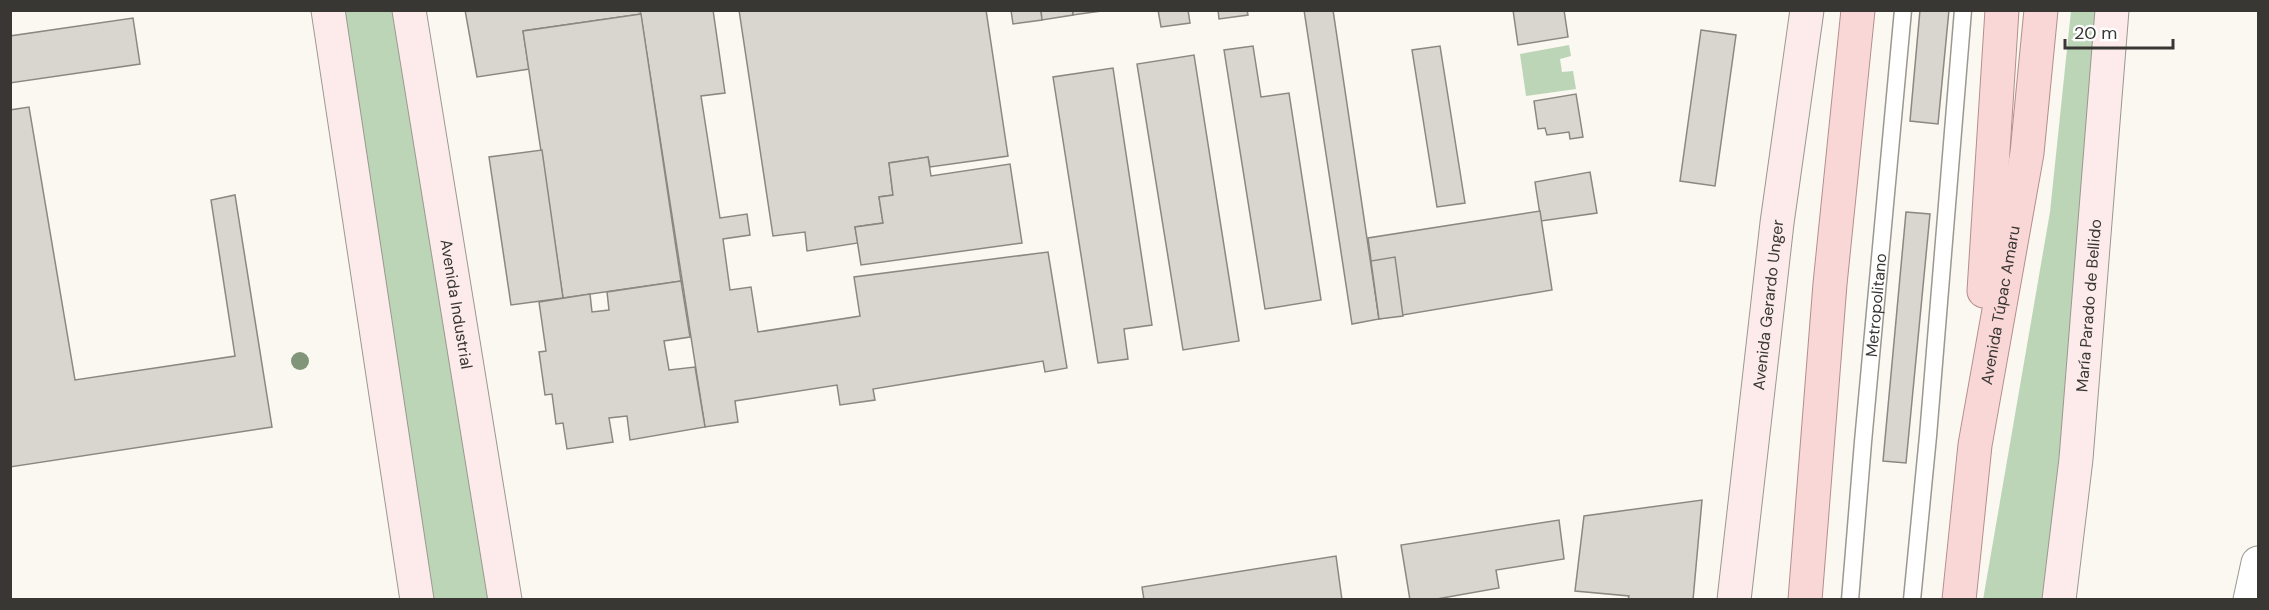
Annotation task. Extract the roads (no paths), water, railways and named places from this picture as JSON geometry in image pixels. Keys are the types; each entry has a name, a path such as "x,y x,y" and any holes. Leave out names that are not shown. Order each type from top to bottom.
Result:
{"main road":[{"path":"328,10 417,600"},
{"name":"Avenida Industrial","path":"409,10 505,600"},
{"name":"Avenida Gerardo Unger","path":"1734,600 1776,235 1807,10"},
{"path":"1805,600 1830,284 1858,10"},
{"path":"1975,445 2002,10"},
{"name":"Avenida Túpac Amaru","path":"1959,600 1975,445 2027,153 2041,10"},
{"name":"María Parado de Bellido","path":"2059,600 2076,459 2112,10"}],"street":[{"path":"2250,600 2259,563"}],"lane":[{"name":"Metropolitano","path":"1851,600 1863,442 1903,10"},
{"path":"1912,600 1928,436 1963,10"}]}
